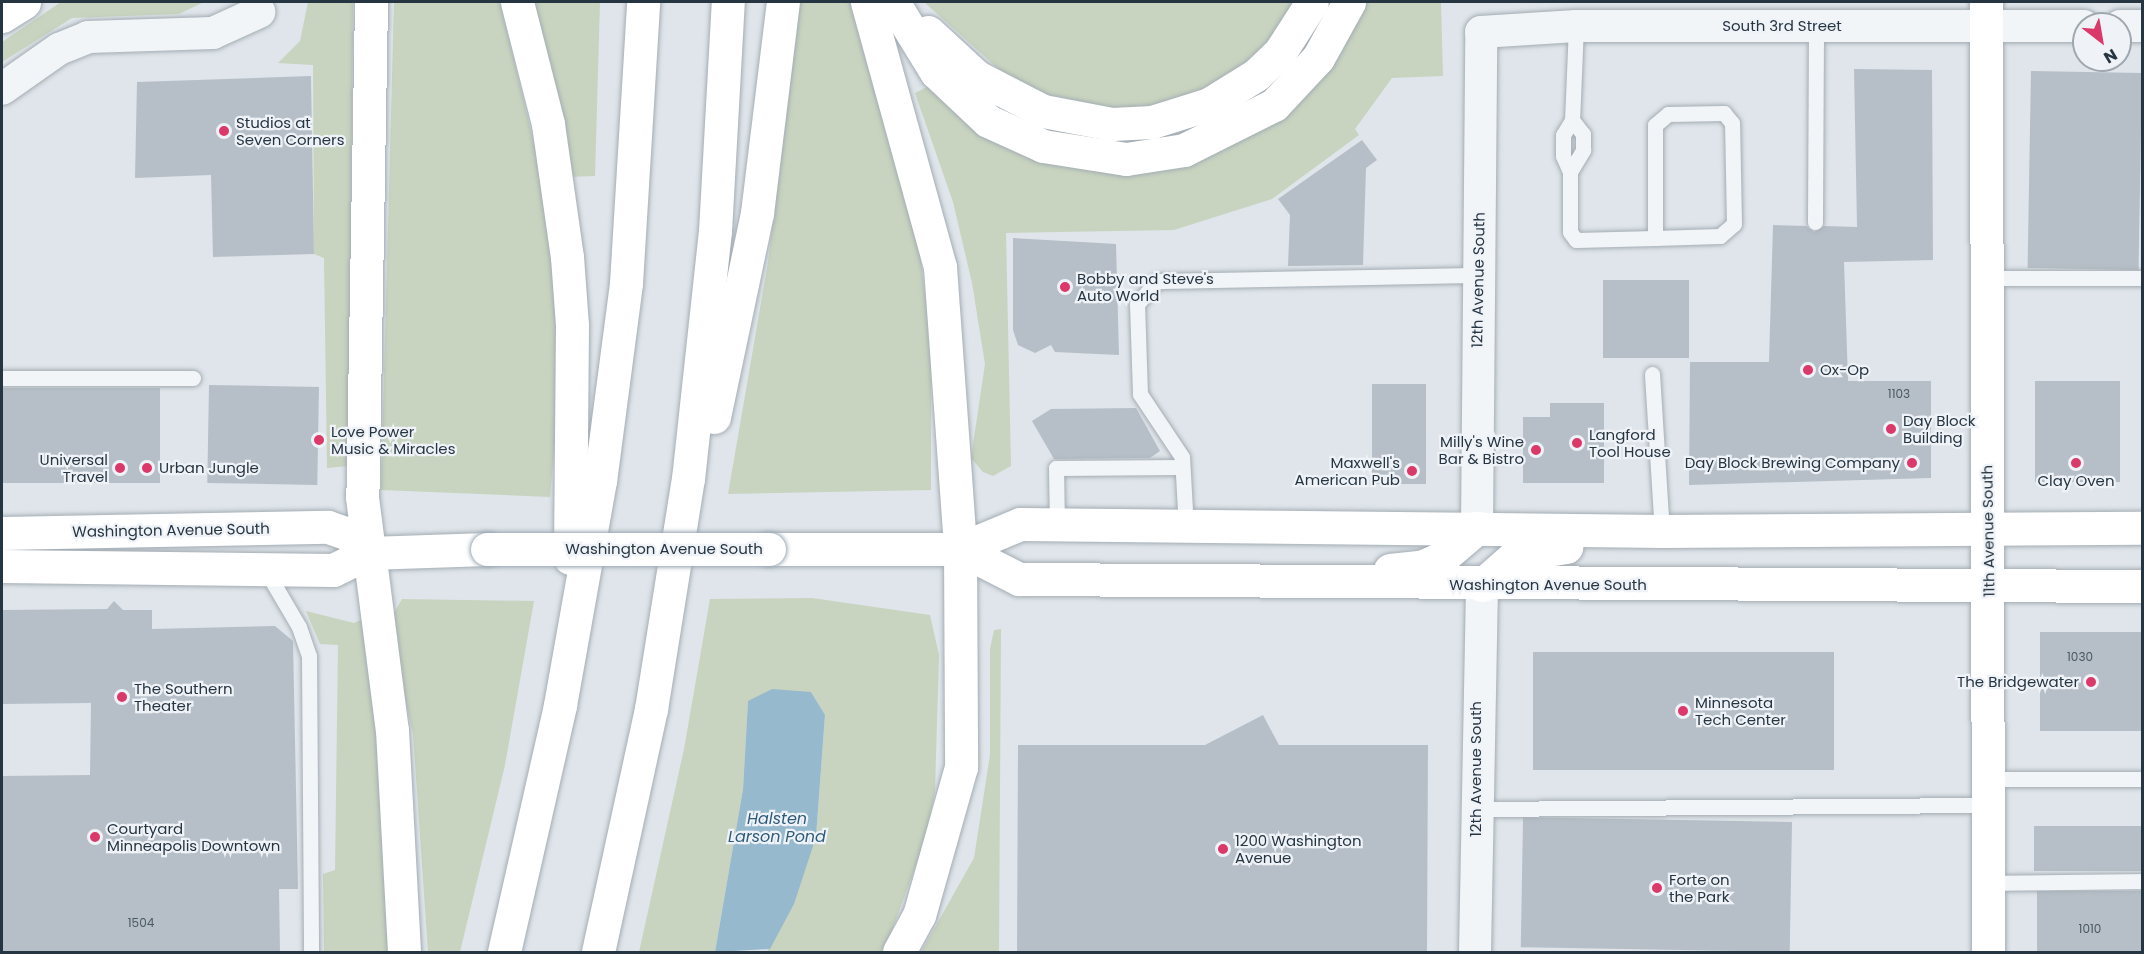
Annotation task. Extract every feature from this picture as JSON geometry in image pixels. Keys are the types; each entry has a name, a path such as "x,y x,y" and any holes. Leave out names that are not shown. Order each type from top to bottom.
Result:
{"main road":[{"path":"2,16 24,2"},
{"path":"371,2 363,497 368,553 392,730 404,952"},
{"path":"517,2 548,124 573,325 570,563 560,705"},
{"path":"504,952 560,705 600,481 626,284 643,2"},
{"path":"666,626 706,339 728,2"},
{"path":"598,952 666,626 741,302 771,121 783,2"},
{"path":"867,2 940,267 960,549 961,767 919,915 899,952"},
{"path":"893,2 936,72 988,121 1018,140 1053,149 1126,159 1154,158 1206,142 1274,105 1318,58 1349,2"},
{"path":"904,2 953,59 1005,95 1043,111 1112,124 1181,115 1231,93 1280,52 1312,2"},
{"name":"11th Avenue South","path":"1986,13 1986,278 1990,586 1988,952"},
{"name":"Washington Avenue South","path":"2,566 333,570 368,553 487,549 960,549 1020,524 1186,528 1477,528 1662,531 2142,528"},
{"name":"Washington Avenue South","path":"2,532 328,527 348,534 368,553"},
{"path":"1262,581 1421,567 1443,557 1477,528"},
{"path":"1482,585 1500,566 1531,549 1595,546 1662,531"},
{"name":"Washington Avenue South","path":"960,549 1019,579 1482,585 2142,585"}],"street":[{"path":"2,89 59,49 88,37 213,33 259,12"},
{"name":"South 3rd Street","path":"1481,32 1576,26 1816,26 1986,13 2072,24"},
{"name":"12th Avenue South","path":"1477,528 1481,32"},
{"name":"12th Avenue South","path":"1475,952 1482,585"}],"lane":[{"path":"1576,26 1572,120 1583,134 1583,150 1570,172 1570,232 1576,240 1654,238 1719,236 1734,224 1732,123 1724,113 1668,114 1655,125 1654,238"},
{"path":"1815,222 1816,26"},
{"path":"1186,528 1182,457 1140,394 1137,304 1157,281 1478,275"},
{"path":"1986,278 2142,278"},
{"path":"1652,374 1662,531"},
{"path":"2,378 193,378"},
{"path":"1057,525 1056,468 1182,467"},
{"path":"265,569 299,627 309,656 311,952"},
{"path":"1476,809 1988,792 2142,779"},
{"path":"1988,883 2142,881"}],"green space":[{"path":"61,2 204,2 179,14 72,18 2,62 2,42"},
{"path":"308,2 353,2 349,466 327,468 324,258 314,254 313,65 278,63 300,41"},
{"path":"394,2 500,2 545,189 561,376 550,497 381,490"},
{"path":"534,2 600,2 595,176 568,177"},
{"path":"800,2 861,2 919,246 931,342 931,490 728,494 768,262"},
{"path":"924,2 1299,2 1270,45 1210,88 1145,107 1113,109 1040,93 1003,73"},
{"path":"1362,2 1441,2 1443,76 1392,78 1355,129 1359,135 1272,199 1174,230 1006,233 1011,466 993,476 983,472 971,458 985,364 972,283 953,202 915,93 931,85 1003,142 1226,145"},
{"path":"812,598 930,615 939,655 935,791 925,841 891,933 881,952 767,952 816,837 825,716 811,692 748,701 743,789 715,952 639,952 684,749 710,599"},
{"path":"402,599 534,601 505,765 460,952 428,952 413,734 388,623"},
{"path":"306,611 354,623 363,619 387,761 392,952 324,952 323,874 335,870 338,645 320,644"},
{"path":"1001,629 999,952 921,952 974,858 990,755 990,649 994,630"}],"water":[{"name":"Halsten Larson Pond","path":"772,689 811,692 825,715 816,837 794,904 770,949 715,952 743,789 748,701"}],"building":[{"name":"Ox-Op","path":"1854,69 1932,70 1933,260 1844,262 1848,381 1931,381 1931,478 1689,485 1690,362 1769,362 1773,225 1806,226 1814,232 1824,226 1857,227"},
{"path":"2031,71 2142,73 2139,270 2028,268"},
{"name":"Studios at Seven Corners","path":"311,76 314,254 213,257 211,175 135,178 137,82"},
{"path":"1362,140 1377,160 1366,168 1363,265 1288,266 1290,215 1278,199"},
{"name":"Bobby and Steve's Auto World","path":"1013,238 1116,244 1119,355 1055,352 1051,345 1035,353 1018,345 1013,330"},
{"path":"1603,280 1689,280 1689,358 1603,358"},
{"path":"2035,381 2120,381 2120,482 2035,482"},
{"path":"1372,384 1426,384 1426,484 1372,484"},
{"path":"209,385 319,387 317,485 207,483"},
{"path":"2,388 160,388 160,483 2,483"},
{"name":"Langford Tool House","path":"1550,403 1604,403 1604,483 1523,483 1523,417 1550,417"},
{"path":"1136,408 1160,451 1150,458 1054,459 1032,421 1051,409"},
{"path":"114,601 123,610 152,610 152,629 275,626 293,641 298,889 279,889 280,952 2,952 2,776 90,775 91,703 2,704 2,610 107,609"},
{"name":"The Bridgewater","path":"2040,632 2142,632 2142,731 2040,731"},
{"name":"Minnesota Tech Center","path":"1533,652 1834,652 1834,770 1533,770"},
{"name":"1200 Washington Avenue","path":"1263,715 1279,745 1428,745 1427,952 1017,952 1018,745 1205,745"},
{"name":"Forte on the Park","path":"1523,817 1792,822 1790,952 1521,947"},
{"path":"2034,826 2142,826 2142,871 2034,871"},
{"path":"2037,891 2142,891 2142,952 2037,952"}],"place":[{"name":"Studios at Seven Corners","path":"224,131"},
{"name":"Bobby and Steve's Auto World","path":"1065,287"},
{"name":"Ox-Op","path":"1808,370"},
{"name":"Day Block Building","path":"1891,429"},
{"name":"Love Power Music & Miracles","path":"319,440"},
{"name":"Langford Tool House","path":"1577,443"},
{"name":"Milly's Wine Bar & Bistro","path":"1536,450"},
{"name":"Day Block Brewing Company","path":"1912,463"},
{"name":"Clay Oven","path":"2076,463"},
{"name":"Universal Travel","path":"120,468"},
{"name":"Urban Jungle","path":"147,468"},
{"name":"Maxwell's American Pub","path":"1412,471"},
{"name":"The Bridgewater","path":"2091,682"},
{"name":"The Southern Theater","path":"122,697"},
{"name":"Minnesota Tech Center","path":"1683,711"},
{"name":"Courtyard Minneapolis Downtown","path":"95,837"},
{"name":"1200 Washington Avenue","path":"1223,849"},
{"name":"Forte on the Park","path":"1657,888"}]}
